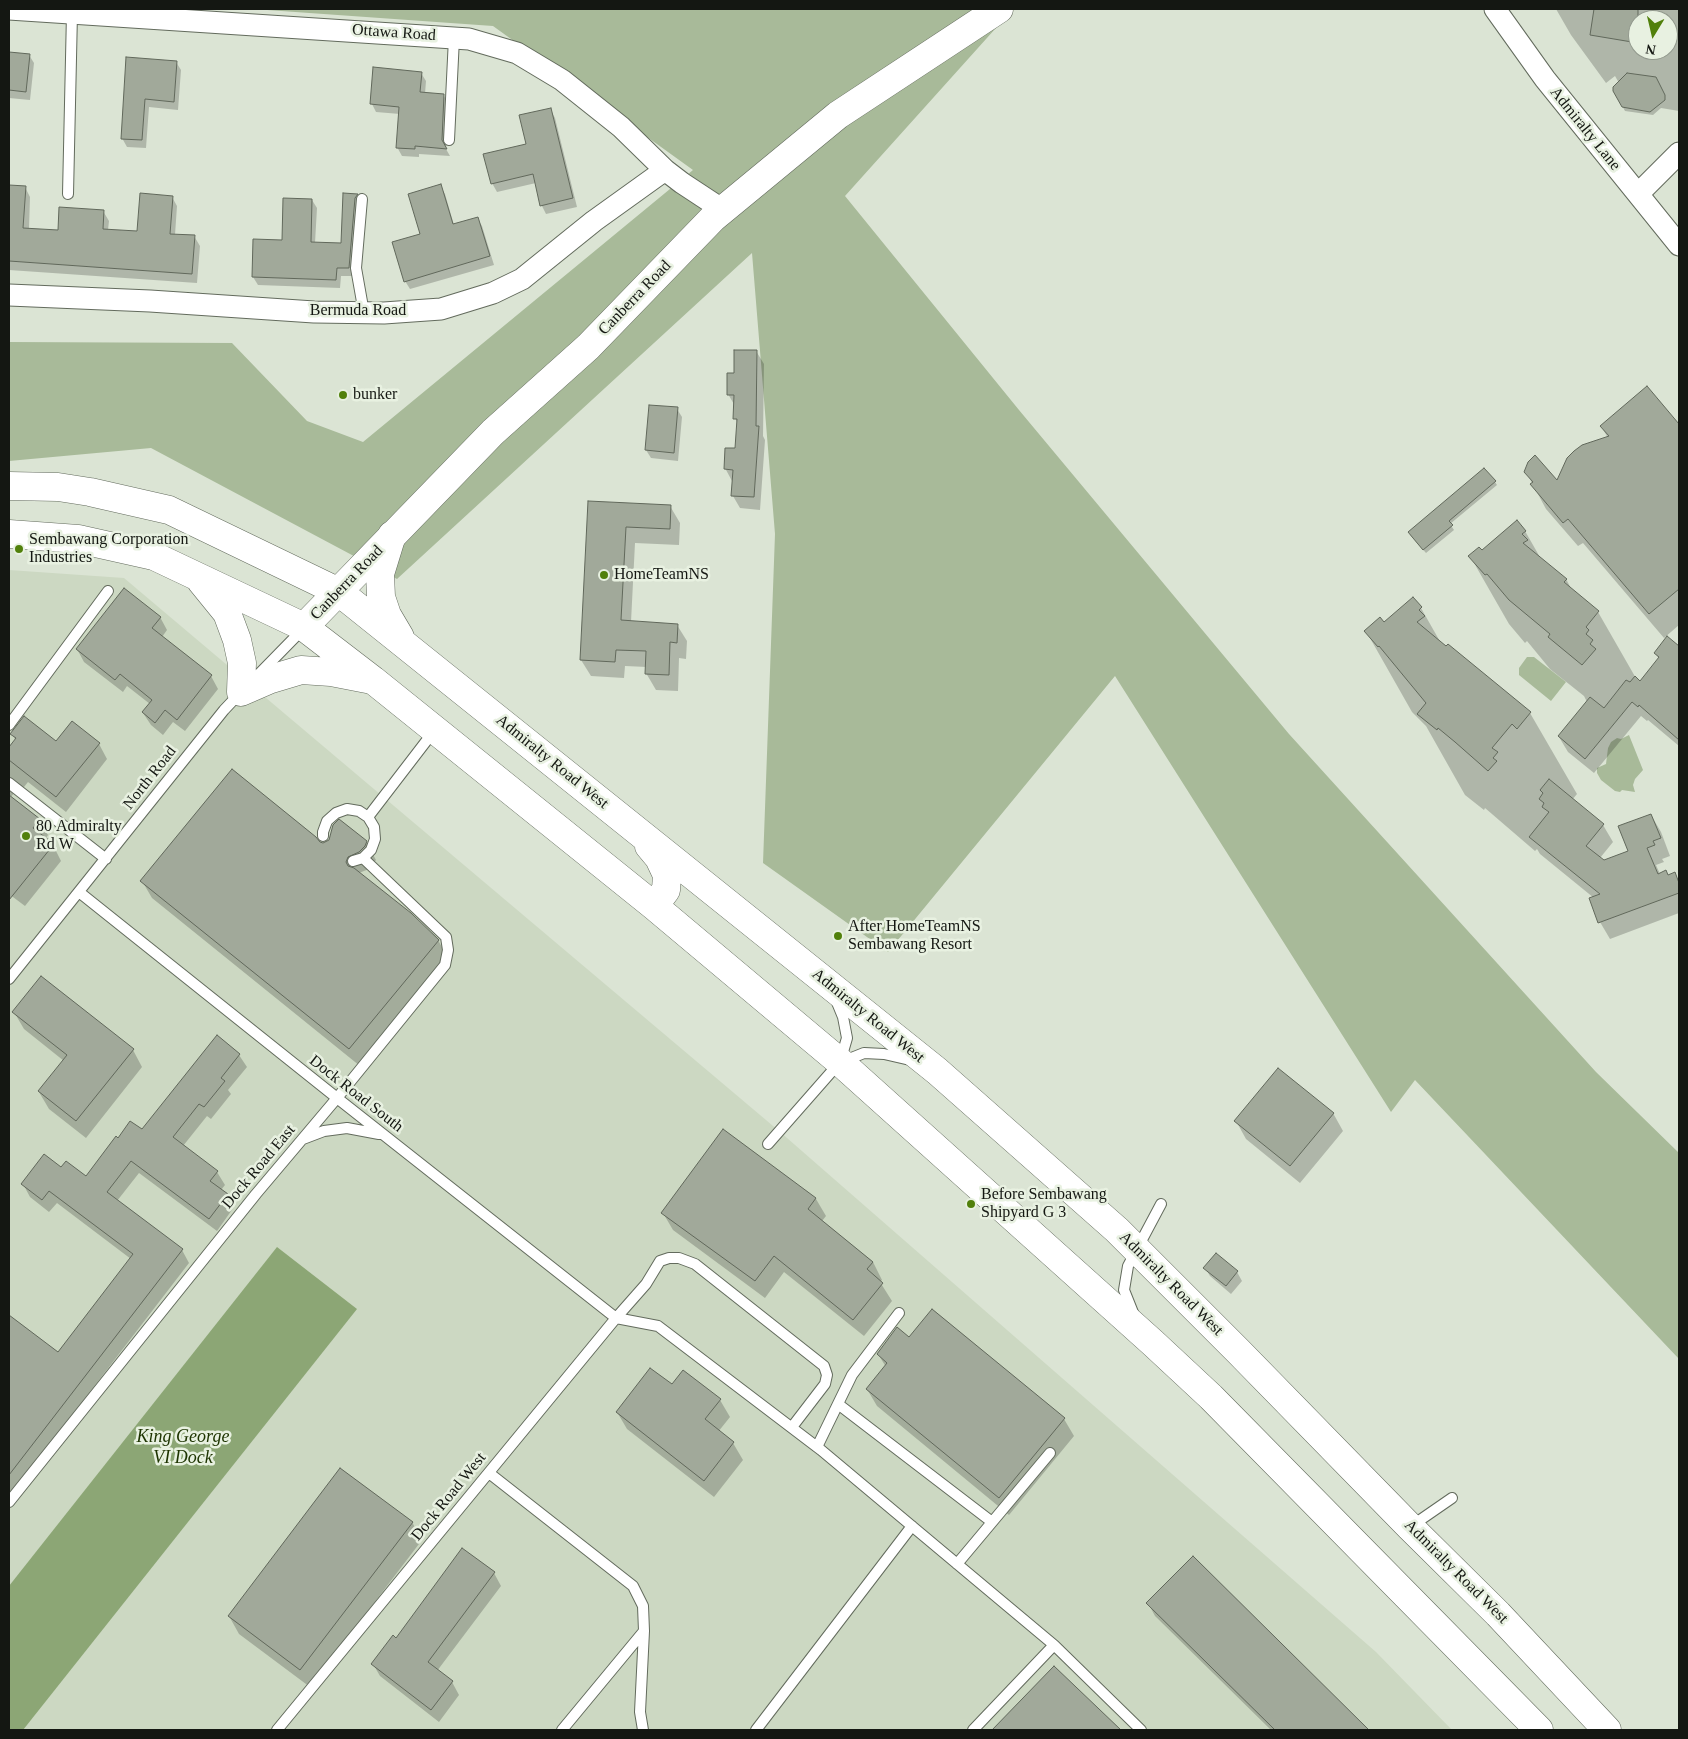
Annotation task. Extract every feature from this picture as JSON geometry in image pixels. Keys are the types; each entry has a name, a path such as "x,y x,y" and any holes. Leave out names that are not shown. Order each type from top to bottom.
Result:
{"main road":[{"name":"Canberra Road","path":"304,627 493,432 588,347 713,218 838,115 999,9"},
{"name":"Admiralty Road West","path":"9,486 58,487 90,492 169,510 339,592 937,1071 1136,1249 1498,1614 1607,1730"},
{"path":"9,534 78,539 154,556 304,627 373,680 654,906 840,1062 1153,1343 1211,1397 1539,1730"},
{"path":"392,536 380,574 381,597 387,615 403,643"},
{"path":"197,576 227,613 237,640 242,663 242,692 271,679 301,670 331,672 373,680"},
{"path":"631,826 659,858 667,875 666,890 654,906"}],"street":[{"name":"Ottawa Road","path":"9,9 469,39 516,53 562,80 621,127 665,170 724,210"},
{"name":"Admiralty Lane","path":"1495,9 1545,79 1679,245"},
{"path":"1638,194 1679,153"},
{"name":"Bermuda Road","path":"9,295 150,301 314,312 384,313 441,309 493,293 522,279 594,221 665,170"}],"lane":[{"path":"68,194 72,12"},
{"path":"449,140 454,38"},
{"path":"362,199 356,268 364,313"},
{"path":"9,725 108,591"},
{"name":"North Road","path":"9,979 224,710 304,627"},
{"path":"323,836 327,821 336,813 347,809 358,811 368,817 434,730"},
{"path":"9,783 106,858"},
{"name":"Dock Road East","path":"9,1502 256,1194 445,965 448,950 446,937 358,860 371,850 375,839 374,827 368,817"},
{"name":"Dock Road South","path":"79,892 616,1318"},
{"path":"768,1144 840,1062 847,1038 843,1017 835,998 824,980"},
{"path":"840,1062 864,1053 884,1054 908,1060 937,1071"},
{"path":"302,1139 324,1131 347,1128 383,1134"},
{"path":"1153,1343 1133,1313 1124,1290 1128,1266 1161,1204"},
{"name":"Dock Road West","path":"277,1730 646,1284 660,1261 669,1258 679,1258 694,1264 824,1366 827,1375 825,1384 792,1427"},
{"path":"817,1447 852,1375 899,1313"},
{"path":"616,1318 658,1326 792,1427 1054,1645 1140,1730"},
{"path":"838,1404 992,1522"},
{"path":"957,1564 1050,1453"},
{"path":"489,1472 633,1586 643,1606 644,1631 640,1712 643,1730"},
{"path":"1410,1527 1452,1498"},
{"path":"756,1730 912,1526"},
{"path":"562,1730 644,1631"},
{"path":"973,1730 1054,1645"}],"shaded area":[{"path":"253,9 1013,9 845,196 1019,410 1289,734 1596,1072 1679,1153 1679,1359 1415,1080 1391,1112 1115,676 888,952 763,863 775,534 752,253 397,579 151,448 9,461 9,342 232,343 307,421 363,442 693,170 493,26"},
{"path":"9,570 124,578 779,1131 1376,1652 1452,1730 9,1730"},
{"path":"1527,657 1534,657 1566,682 1551,701 1519,675 1519,668"},
{"path":"1629,735 1643,770 1635,779 1633,785 1635,792 1615,791 1601,780 1597,773 1597,768 1606,764 1608,748 1611,742 1617,738 1621,739"}],"water":[{"name":"King George VI Dock","path":"277,1247 357,1309 23,1730 9,1730 9,1586"}],"building":[{"path":"1594,9 1638,9 1628,10 1628,41 1590,35"},
{"path":"9,52 30,54 26,92 9,90"},
{"path":"126,57 177,61 174,102 145,99 142,140 121,139"},
{"path":"373,67 422,72 420,92 444,94 442,140 447,149 415,146 415,149 396,148 399,107 370,104"},
{"path":"1627,73 1656,77 1665,95 1665,100 1650,112 1622,107 1613,91 1613,87"},
{"path":"551,108 573,198 540,206 533,174 491,184 483,154 526,144 519,115"},
{"path":"441,184 453,224 478,217 490,256 404,282 392,242 420,234 408,194"},
{"path":"9,185 26,186 23,228 58,230 59,207 104,210 103,229 137,231 140,193 173,196 170,234 195,235 192,274 9,261"},
{"path":"343,193 358,194 355,198 349,268 337,268 336,280 252,277 253,239 282,240 283,198 312,199 311,242 341,243"},
{"path":"734,350 757,350 756,426 759,426 754,497 731,496 733,470 724,469 725,448 735,448 737,419 733,419 734,395 727,395 727,373 734,373"},
{"path":"1647,386 1679,424 1679,589 1649,614 1568,519 1563,523 1530,484 1533,482 1524,472 1528,462 1535,455 1557,480 1567,458 1582,445 1609,436 1600,426"},
{"path":"649,405 678,407 674,453 645,450"},
{"path":"1484,468 1496,481 1449,521 1453,525 1423,550 1408,532"},
{"name":"HomeTeamNS","path":"588,501 671,505 670,529 626,527 621,620 678,624 677,643 670,642 669,675 645,674 646,651 616,650 615,662 580,660"},
{"path":"1517,520 1526,531 1522,534 1528,540 1523,543 1567,579 1564,582 1599,611 1586,627 1589,630 1586,634 1593,640 1590,644 1596,649 1582,665 1548,637 1550,634 1509,600 1487,574 1485,575 1468,556 1479,547 1482,550"},
{"path":"124,588 161,617 152,628 212,675 177,720 165,710 155,723 142,712 152,700 120,674 115,680 76,649"},
{"path":"1413,597 1422,607 1419,610 1425,616 1417,622 1446,646 1448,644 1531,712 1517,729 1512,724 1492,748 1498,752 1493,758 1497,761 1488,771 1438,728 1437,730 1417,714 1426,703 1379,646 1364,631 1380,617 1384,622"},
{"path":"1667,636 1679,646 1679,740 1639,705 1638,707 1632,702 1585,759 1558,736 1590,697 1604,708 1626,680 1630,682 1635,676 1640,681 1659,657 1654,653"},
{"path":"24,716 56,741 72,721 100,743 56,797 9,760 9,747 16,738 10,734"},
{"path":"232,769 320,842 323,843 329,840 333,825 339,819 367,841 359,852 348,857 346,862 348,866 354,868 411,913 439,940 349,1049 140,881"},
{"path":"1549,779 1604,824 1586,846 1604,860 1628,851 1618,826 1651,814 1661,838 1653,841 1655,845 1647,848 1658,874 1666,870 1668,875 1675,872 1679,883 1679,893 1598,923 1589,898 1600,894 1529,837 1549,812 1542,807 1544,803 1539,799 1543,793 1540,790"},
{"name":"80 Admiralty Rd W","path":"9,795 40,819 33,828 54,844 9,900"},
{"path":"41,976 134,1049 76,1121 38,1091 67,1055 12,1012"},
{"path":"217,1035 240,1054 221,1078 225,1081 204,1107 199,1104 173,1137 218,1171 210,1181 228,1194 209,1219 131,1161 107,1192 183,1249 9,1475 9,1315 58,1352 133,1254 49,1191 42,1200 21,1184 44,1154 61,1167 66,1161 86,1176 116,1136 118,1138 130,1121 142,1129"},
{"path":"1278,1068 1334,1113 1290,1166 1234,1121"},
{"path":"723,1129 816,1198 808,1209 873,1262 867,1269 883,1283 853,1320 774,1256 755,1281 661,1213"},
{"path":"1216,1253 1238,1271 1226,1286 1203,1268"},
{"path":"932,1309 1065,1418 999,1498 866,1389 887,1363 877,1354 897,1327 909,1337"},
{"path":"650,1368 672,1384 683,1370 721,1399 705,1419 734,1442 704,1481 616,1412"},
{"path":"340,1468 413,1522 300,1670 228,1616"},
{"path":"462,1548 495,1572 428,1662 453,1681 431,1710 371,1664 393,1635 396,1638"},
{"path":"1193,1556 1369,1730 1275,1730 1146,1603"},
{"path":"1054,1666 1121,1730 992,1730"}],"place":[{"name":"bunker","path":"343,395"},
{"name":"Sembawang Corporation Industries","path":"19,549"},
{"name":"HomeTeamNS","path":"604,575"},
{"name":"80 Admiralty Rd W","path":"26,836"},
{"name":"After HomeTeamNS Sembawang Resort","path":"838,936"},
{"name":"Before Sembawang Shipyard G 3","path":"971,1204"}]}
